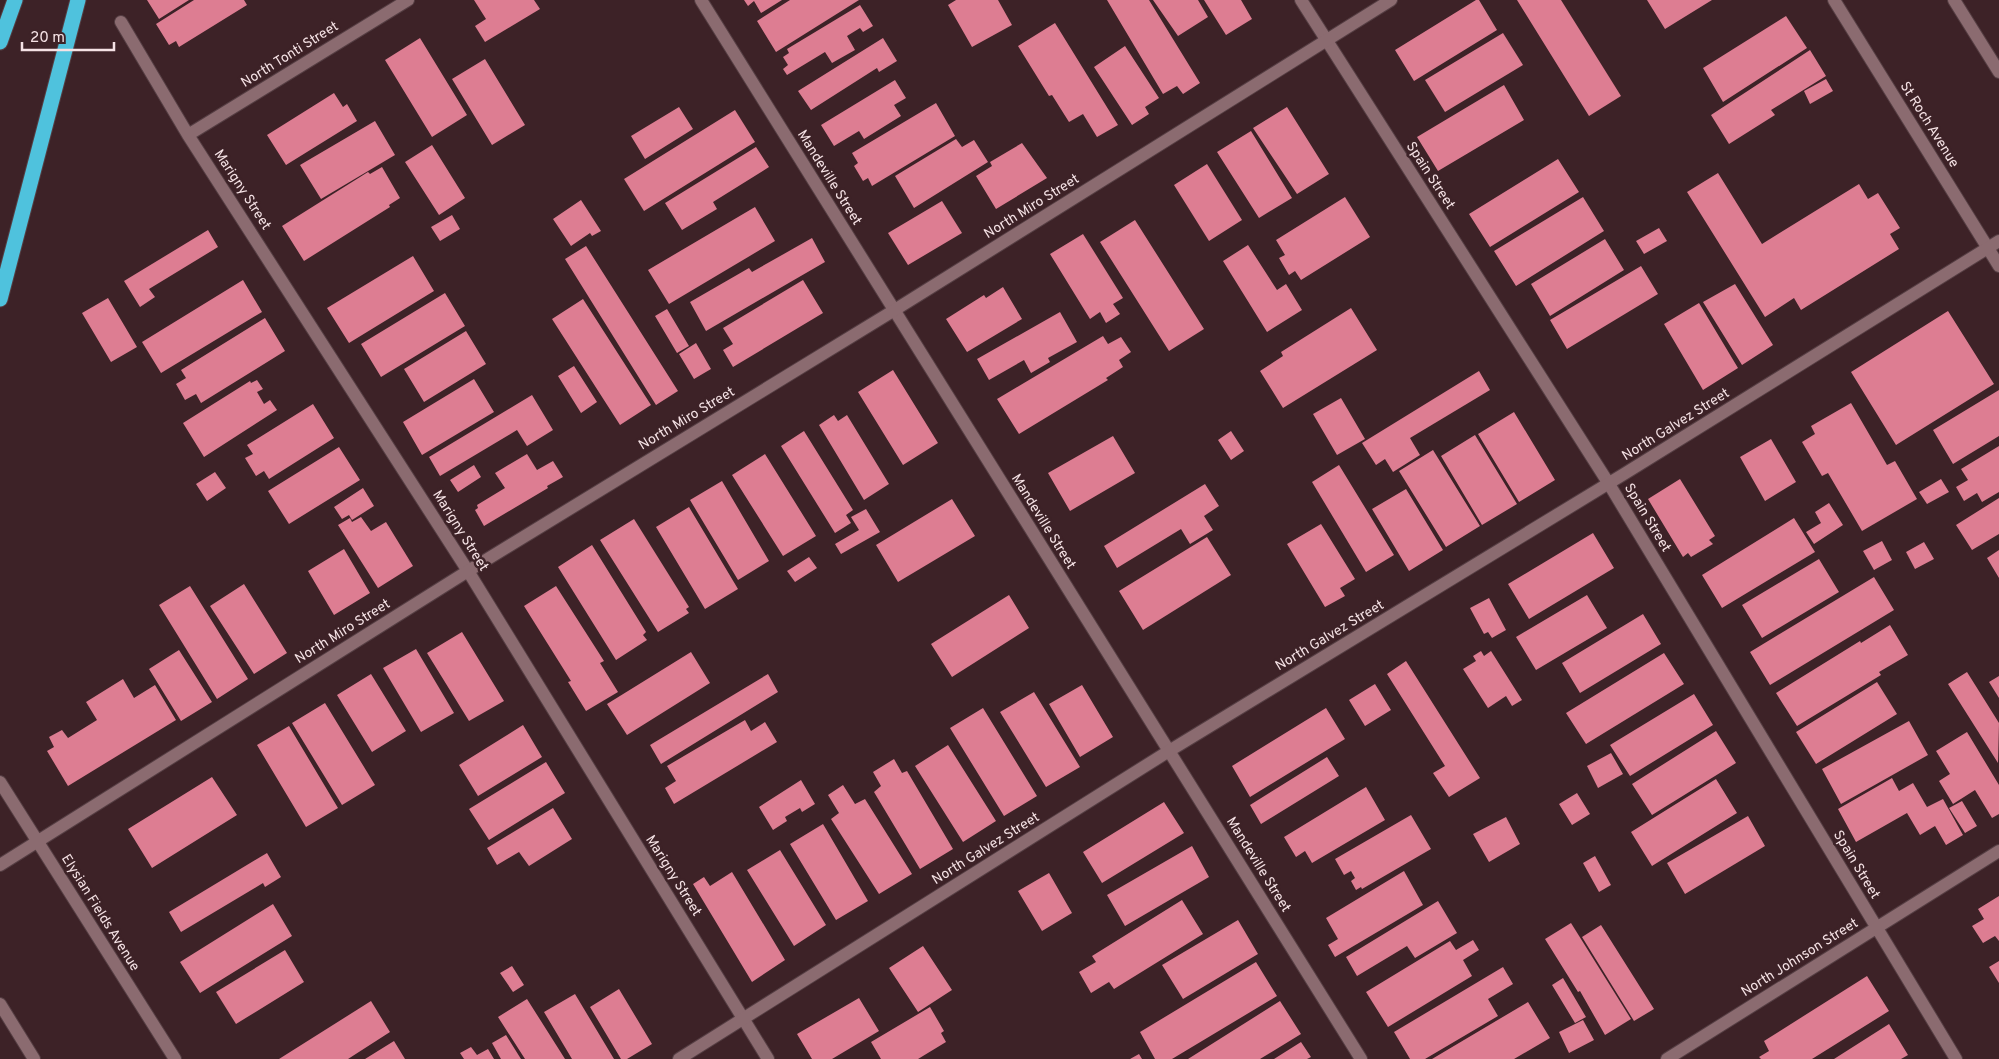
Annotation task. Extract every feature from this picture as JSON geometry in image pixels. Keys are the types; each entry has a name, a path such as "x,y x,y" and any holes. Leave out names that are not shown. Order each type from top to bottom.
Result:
{"highway":[{"path":"0,42 15,0"},
{"path":"0,299 78,0"}],"street":[{"name":"North Tonti Street","path":"188,135 408,0"},
{"name":"Mandeville Street","path":"701,0 893,311 1361,1059"},
{"name":"Spain Street","path":"1301,0 1609,484 1956,1059"},
{"name":"North Miro Street","path":"0,865 468,571 893,311 1391,0"},
{"name":"St Roch Avenue","path":"1834,0 1994,244 1999,266"},
{"path":"1954,0 1999,72"},
{"name":"Marigny Street","path":"122,22 188,135 468,571 768,1059"},
{"name":"North Galvez Street","path":"679,1059 1169,751 1609,484 1994,244"},
{"name":"Elysian Fields Avenue","path":"0,782 175,1059"},
{"name":"North Johnson Street","path":"1667,1059 1999,851"},
{"path":"0,1004 34,1059"}],"building":[{"path":"147,0 189,0 159,19"},
{"path":"194,0 244,0 247,5 179,47 176,41 169,45 156,24"},
{"path":"474,0 534,0 540,9 485,42 475,26 486,19"},
{"path":"744,0 782,0 761,13 754,1 748,6"},
{"path":"790,0 859,0 776,52 757,21"},
{"path":"956,0 998,0 1012,25 972,47 948,5"},
{"path":"1107,0 1149,0 1200,83 1183,94 1177,86 1163,94"},
{"path":"1153,0 1198,0 1208,17 1178,36"},
{"path":"1204,0 1241,0 1252,19 1226,35"},
{"path":"1476,0 1479,0 1497,30 1414,81 1395,50"},
{"path":"1517,0 1561,0 1621,96 1589,116"},
{"path":"1647,0 1712,0 1665,29"},
{"path":"860,5 873,26 863,32 860,28 847,36 855,50 832,63 825,52 787,75 783,69 788,65 783,57 789,53 787,49"},
{"path":"1786,16 1807,48 1723,102 1703,68"},
{"path":"1055,23 1118,125 1097,137 1083,114 1069,122 1052,95 1049,96 1018,46"},
{"path":"1503,33 1523,65 1445,112 1425,80"},
{"path":"420,38 467,115 432,137 385,60"},
{"path":"883,38 897,61 879,72 877,68 811,110 798,91"},
{"path":"1125,46 1159,98 1145,107 1149,114 1132,125 1094,67"},
{"path":"1810,50 1826,76 1771,110 1775,115 1729,144 1711,115"},
{"path":"485,59 525,125 492,145 452,79"},
{"path":"1826,79 1833,91 1810,104 1804,91"},
{"path":"895,80 906,98 894,105 901,116 864,139 859,131 834,146 821,125"},
{"path":"1504,85 1524,120 1438,171 1417,137"},
{"path":"334,93 343,107 347,104 357,121 286,165 267,135"},
{"path":"936,103 955,136 872,186 868,178 863,181 854,166 858,163 852,153"},
{"path":"679,107 693,129 645,159 631,136"},
{"path":"1287,107 1329,174 1297,194 1253,128"},
{"path":"735,110 755,142 644,211 624,179"},
{"path":"375,121 395,155 321,199 300,165"},
{"path":"1251,131 1292,198 1259,218 1217,152"},
{"path":"956,139 962,147 974,140 988,162 914,208 895,176"},
{"path":"1022,143 1047,178 996,209 976,176 992,166 990,162"},
{"path":"432,145 465,198 439,215 405,162"},
{"path":"756,147 769,167 713,202 717,209 682,230 665,203"},
{"path":"1558,159 1579,192 1490,247 1469,214"},
{"path":"1207,164 1242,220 1209,241 1174,185"},
{"path":"382,167 400,198 389,205 390,207 304,261 282,226 368,172 370,174"},
{"path":"1718,173 1762,244 1859,184 1868,199 1878,193 1900,228 1890,234 1899,249 1801,310 1794,298 1765,317 1687,192"},
{"path":"1345,197 1370,237 1301,280 1295,271 1289,275 1279,258 1285,255 1276,240"},
{"path":"1583,197 1604,231 1516,286 1494,251"},
{"path":"581,200 601,231 592,236 590,233 571,246 553,219"},
{"path":"942,201 962,233 908,265 888,233"},
{"path":"755,207 775,241 669,304 648,270"},
{"path":"452,215 460,229 440,241 431,227"},
{"path":"1135,220 1204,329 1169,351 1100,242"},
{"path":"1659,228 1667,241 1644,254 1636,241"},
{"path":"208,230 218,247 149,289 155,297 140,307 124,281"},
{"path":"1083,234 1123,298 1113,304 1120,314 1106,323 1100,312 1090,319 1050,254"},
{"path":"812,238 825,262 706,331 690,302 749,268 752,272"},
{"path":"1605,239 1624,270 1550,316 1531,284"},
{"path":"1248,245 1277,290 1286,284 1302,310 1267,332 1223,261"},
{"path":"586,246 678,391 656,405 565,259"},
{"path":"413,256 434,291 349,343 327,308"},
{"path":"1641,266 1658,294 1567,349 1550,320"},
{"path":"243,280 262,312 161,373 142,342"},
{"path":"803,280 823,313 733,367 723,350 733,344 723,328"},
{"path":"1735,284 1773,345 1742,365 1703,302"},
{"path":"1003,287 1022,319 967,352 946,319 984,295 986,298"},
{"path":"445,293 465,326 381,377 361,344"},
{"path":"108,298 137,347 111,362 82,313"},
{"path":"583,299 651,405 620,425 552,319"},
{"path":"1699,303 1738,368 1703,390 1664,324"},
{"path":"1351,308 1377,350 1283,408 1260,371 1283,356 1281,352"},
{"path":"667,309 689,346 677,353 655,316"},
{"path":"1948,311 1994,384 1896,445 1851,372"},
{"path":"1060,312 1077,342 1048,358 1050,362 1031,373 1024,360 989,380 977,359"},
{"path":"265,318 285,351 201,403 196,394 185,400 176,384 186,378 181,370"},
{"path":"466,331 486,364 424,402 404,369"},
{"path":"1103,336 1108,344 1121,337 1131,352 1119,360 1123,367 1106,378 1108,380 1019,434 997,399"},
{"path":"696,343 711,369 694,379 679,354"},
{"path":"574,366 597,402 581,413 558,376"},
{"path":"893,370 938,443 903,465 858,392"},
{"path":"1479,371 1490,390 1410,438 1420,455 1393,472 1385,459 1376,465 1362,443"},
{"path":"474,379 494,412 422,455 403,422"},
{"path":"257,380 263,389 257,392 264,404 270,400 277,410 204,457 183,423 250,381 251,383"},
{"path":"1999,390 1999,436 1953,464 1933,430"},
{"path":"532,395 553,430 527,446 517,430 440,476 429,457"},
{"path":"1341,398 1365,439 1337,455 1313,414"},
{"path":"1851,403 1887,465 1895,461 1917,499 1862,531 1828,473 1822,476 1802,442 1815,434 1811,426"},
{"path":"313,404 334,438 269,479 264,471 256,476 245,458 253,454 247,445"},
{"path":"1514,412 1555,480 1519,502 1478,434"},
{"path":"834,415 838,421 847,415 889,484 864,500 819,425"},
{"path":"804,431 853,510 846,515 851,523 835,533 781,446"},
{"path":"1231,431 1244,451 1231,460 1218,440"},
{"path":"1475,435 1517,504 1482,525 1441,456"},
{"path":"1113,436 1135,473 1070,511 1048,473"},
{"path":"1771,439 1796,482 1765,501 1740,457"},
{"path":"1999,446 1999,492 1982,502 1977,493 1964,501 1956,487 1968,480 1961,469"},
{"path":"339,447 360,480 289,524 268,491"},
{"path":"1433,450 1480,526 1446,547 1399,471"},
{"path":"527,454 537,470 553,461 563,477 484,526 475,510 478,508 477,505 505,488 495,473"},
{"path":"765,454 816,536 783,556 732,475"},
{"path":"474,465 481,477 458,492 450,480"},
{"path":"1339,465 1394,555 1366,572 1312,482"},
{"path":"215,472 226,488 207,501 196,484"},
{"path":"1680,479 1715,536 1709,540 1713,544 1691,557 1688,553 1683,557 1648,499"},
{"path":"1941,479 1949,492 1927,504 1919,492"},
{"path":"722,481 769,561 738,580 690,500"},
{"path":"1205,484 1219,506 1204,516 1213,530 1190,544 1181,529 1117,568 1104,546"},
{"path":"363,488 374,506 352,520 349,515 342,519 334,507"},
{"path":"1406,489 1443,550 1409,571 1372,509"},
{"path":"1999,498 1999,534 1972,550 1956,525"},
{"path":"952,499 975,536 898,582 876,545"},
{"path":"1829,503 1843,525 1814,544 1806,532 1821,523 1815,512"},
{"path":"689,507 738,589 705,609 656,527"},
{"path":"866,509 880,532 841,554 835,544 859,530 851,517"},
{"path":"361,517 371,531 386,522 413,566 378,588 338,525 350,518 352,522"},
{"path":"1794,518 1815,552 1722,608 1702,575"},
{"path":"634,519 689,607 686,609 689,613 658,632 600,540"},
{"path":"1321,524 1355,579 1340,588 1345,596 1325,607 1287,544"},
{"path":"1593,533 1614,568 1529,619 1508,584"},
{"path":"1207,537 1231,575 1143,630 1119,591"},
{"path":"1882,541 1892,560 1874,570 1863,551"},
{"path":"1924,542 1934,559 1915,569 1906,552"},
{"path":"592,545 646,632 643,635 647,640 616,660 558,567"},
{"path":"344,549 370,593 334,615 308,571"},
{"path":"1999,550 1999,578 1987,558"},
{"path":"809,557 817,568 795,582 787,571"},
{"path":"1819,559 1839,592 1762,638 1742,605"},
{"path":"1874,577 1894,610 1770,685 1750,652"},
{"path":"244,584 287,653 254,674 210,606"},
{"path":"190,586 248,679 217,699 159,605"},
{"path":"556,586 604,661 600,663 618,692 586,711 568,682 571,681 524,606"},
{"path":"1009,595 1029,628 952,677 931,644"},
{"path":"1587,595 1607,628 1536,670 1516,637"},
{"path":"1489,598 1506,630 1492,638 1488,632 1484,634 1470,608"},
{"path":"1643,614 1661,644 1580,693 1562,663"},
{"path":"1890,625 1908,655 1879,672 1881,675 1797,726 1776,693 1860,641 1861,643"},
{"path":"462,632 504,701 469,721 427,653"},
{"path":"416,649 454,713 421,732 383,668"},
{"path":"179,650 212,702 181,721 149,669"},
{"path":"1481,651 1484,656 1491,651 1522,700 1512,706 1506,696 1488,708 1463,669 1476,661 1473,656"},
{"path":"691,652 710,683 627,735 607,704"},
{"path":"1664,653 1684,684 1586,744 1566,713"},
{"path":"1406,661 1480,778 1449,797 1433,773 1445,766 1387,674"},
{"path":"1967,672 1999,723 1998,763 1948,684"},
{"path":"371,674 406,731 372,752 337,695"},
{"path":"768,674 778,692 661,764 650,745"},
{"path":"1999,676 1999,698 1989,682"},
{"path":"123,679 134,698 155,685 176,720 68,786 47,751 54,747 49,737 62,730 68,738 97,720 86,702"},
{"path":"1877,682 1897,714 1816,764 1796,732"},
{"path":"1375,684 1391,710 1365,726 1349,700"},
{"path":"1082,685 1113,737 1080,757 1049,704"},
{"path":"1034,692 1080,767 1046,787 1000,712"},
{"path":"1694,694 1713,725 1630,776 1610,745"},
{"path":"325,703 375,785 342,805 292,723"},
{"path":"983,708 1037,796 1004,816 950,728"},
{"path":"1326,708 1345,739 1250,797 1232,766"},
{"path":"745,720 751,731 765,722 777,742 674,804 665,788 676,781 667,766"},
{"path":"1909,721 1928,755 1841,804 1822,769"},
{"path":"523,725 542,757 478,796 459,765"},
{"path":"289,726 338,808 306,827 257,745"},
{"path":"1716,731 1736,763 1652,815 1632,784"},
{"path":"1967,732 1999,785 1999,814 1992,818 1975,790 1953,804 1939,781 1950,774 1936,751"},
{"path":"948,745 996,821 963,842 915,766"},
{"path":"1611,753 1623,774 1598,788 1587,766"},
{"path":"1327,757 1339,776 1261,824 1250,805"},
{"path":"894,759 902,773 907,771 953,849 920,869 874,792 881,786 873,772"},
{"path":"546,762 565,793 489,840 469,809"},
{"path":"212,777 237,815 152,868 128,829"},
{"path":"1892,778 1899,791 1913,783 1927,807 1943,799 1963,835 1946,845 1935,826 1920,835 1907,813 1856,842 1838,809"},
{"path":"1716,779 1737,813 1652,866 1631,832"},
{"path":"801,780 815,804 802,812 800,808 785,817 787,821 773,830 759,807"},
{"path":"843,785 855,804 865,799 912,874 879,894 831,819 839,813 828,795"},
{"path":"1366,787 1385,820 1312,863 1305,851 1296,857 1284,837"},
{"path":"1577,793 1590,814 1572,825 1559,804"},
{"path":"1962,801 1977,826 1965,833 1949,808"},
{"path":"1164,802 1184,833 1102,883 1083,852"},
{"path":"553,808 572,839 529,866 519,852 497,865 487,848"},
{"path":"1411,815 1431,849 1362,889 1361,887 1356,890 1351,881 1355,878 1351,871 1344,875 1335,859"},
{"path":"1748,816 1765,846 1685,894 1667,863"},
{"path":"1506,817 1520,844 1489,862 1473,834"},
{"path":"823,824 868,901 836,920 790,844"},
{"path":"1192,846 1209,877 1125,926 1107,895"},
{"path":"780,850 826,925 794,946 747,870"},
{"path":"267,853 281,877 265,887 263,883 181,932 169,912"},
{"path":"1595,856 1611,885 1599,892 1583,863"},
{"path":"1404,871 1423,905 1335,957 1328,945 1338,939 1326,918"},
{"path":"732,872 785,960 752,982 693,884 704,877 710,886"},
{"path":"1049,873 1072,913 1042,931 1018,891"},
{"path":"1999,896 1999,941 1995,936 1983,943 1972,926 1984,919 1978,909"},
{"path":"1182,900 1203,934 1114,989 1109,982 1091,993 1079,972 1096,962 1092,956"},
{"path":"1438,901 1457,933 1415,958 1407,946 1357,976 1346,957"},
{"path":"273,904 292,936 200,993 180,962"},
{"path":"1238,920 1258,954 1183,999 1162,965"},
{"path":"1571,923 1631,1019 1605,1035 1580,991 1578,992 1545,939"},
{"path":"1601,925 1654,1009 1634,1021 1582,937"},
{"path":"1473,940 1479,950 1463,960 1472,976 1388,1027 1366,992 1450,941 1456,950"},
{"path":"923,946 952,990 918,1012 889,968"},
{"path":"285,950 304,982 236,1024 216,992"},
{"path":"1999,961 1999,983 1989,967"},
{"path":"1256,962 1277,996 1172,1059 1155,1059 1140,1032"},
{"path":"512,966 524,985 513,992 500,973"},
{"path":"1503,967 1513,984 1488,999 1498,1016 1425,1059 1410,1059 1394,1032"},
{"path":"1867,976 1889,1011 1812,1059 1761,1059 1759,1057 1769,1051 1764,1041"},
{"path":"1563,978 1586,1017 1575,1023 1552,985"},
{"path":"619,989 652,1044 627,1059 621,1059 590,1007"},
{"path":"575,994 614,1059 572,1059 544,1012"},
{"path":"859,998 879,1031 832,1059 812,1059 797,1034"},
{"path":"527,999 565,1059 525,1059 498,1017"},
{"path":"371,1001 390,1032 348,1059 279,1059"},
{"path":"1280,1001 1301,1034 1260,1059 1188,1059"},
{"path":"1528,1002 1550,1038 1514,1059 1432,1059"},
{"path":"930,1007 944,1031 941,1033 946,1042 918,1059 881,1059 871,1042"},
{"path":"1583,1020 1594,1040 1569,1053 1559,1032"},
{"path":"1889,1024 1908,1055 1901,1059 1834,1059"},
{"path":"506,1035 521,1059 501,1059 492,1043"},
{"path":"394,1041 405,1059 365,1059"},
{"path":"1301,1042 1311,1057 1307,1059 1274,1059"},
{"path":"471,1047 477,1055 488,1049 494,1059 464,1059 460,1053"},
{"path":"1139,1054 1142,1059 1130,1059"}]}
